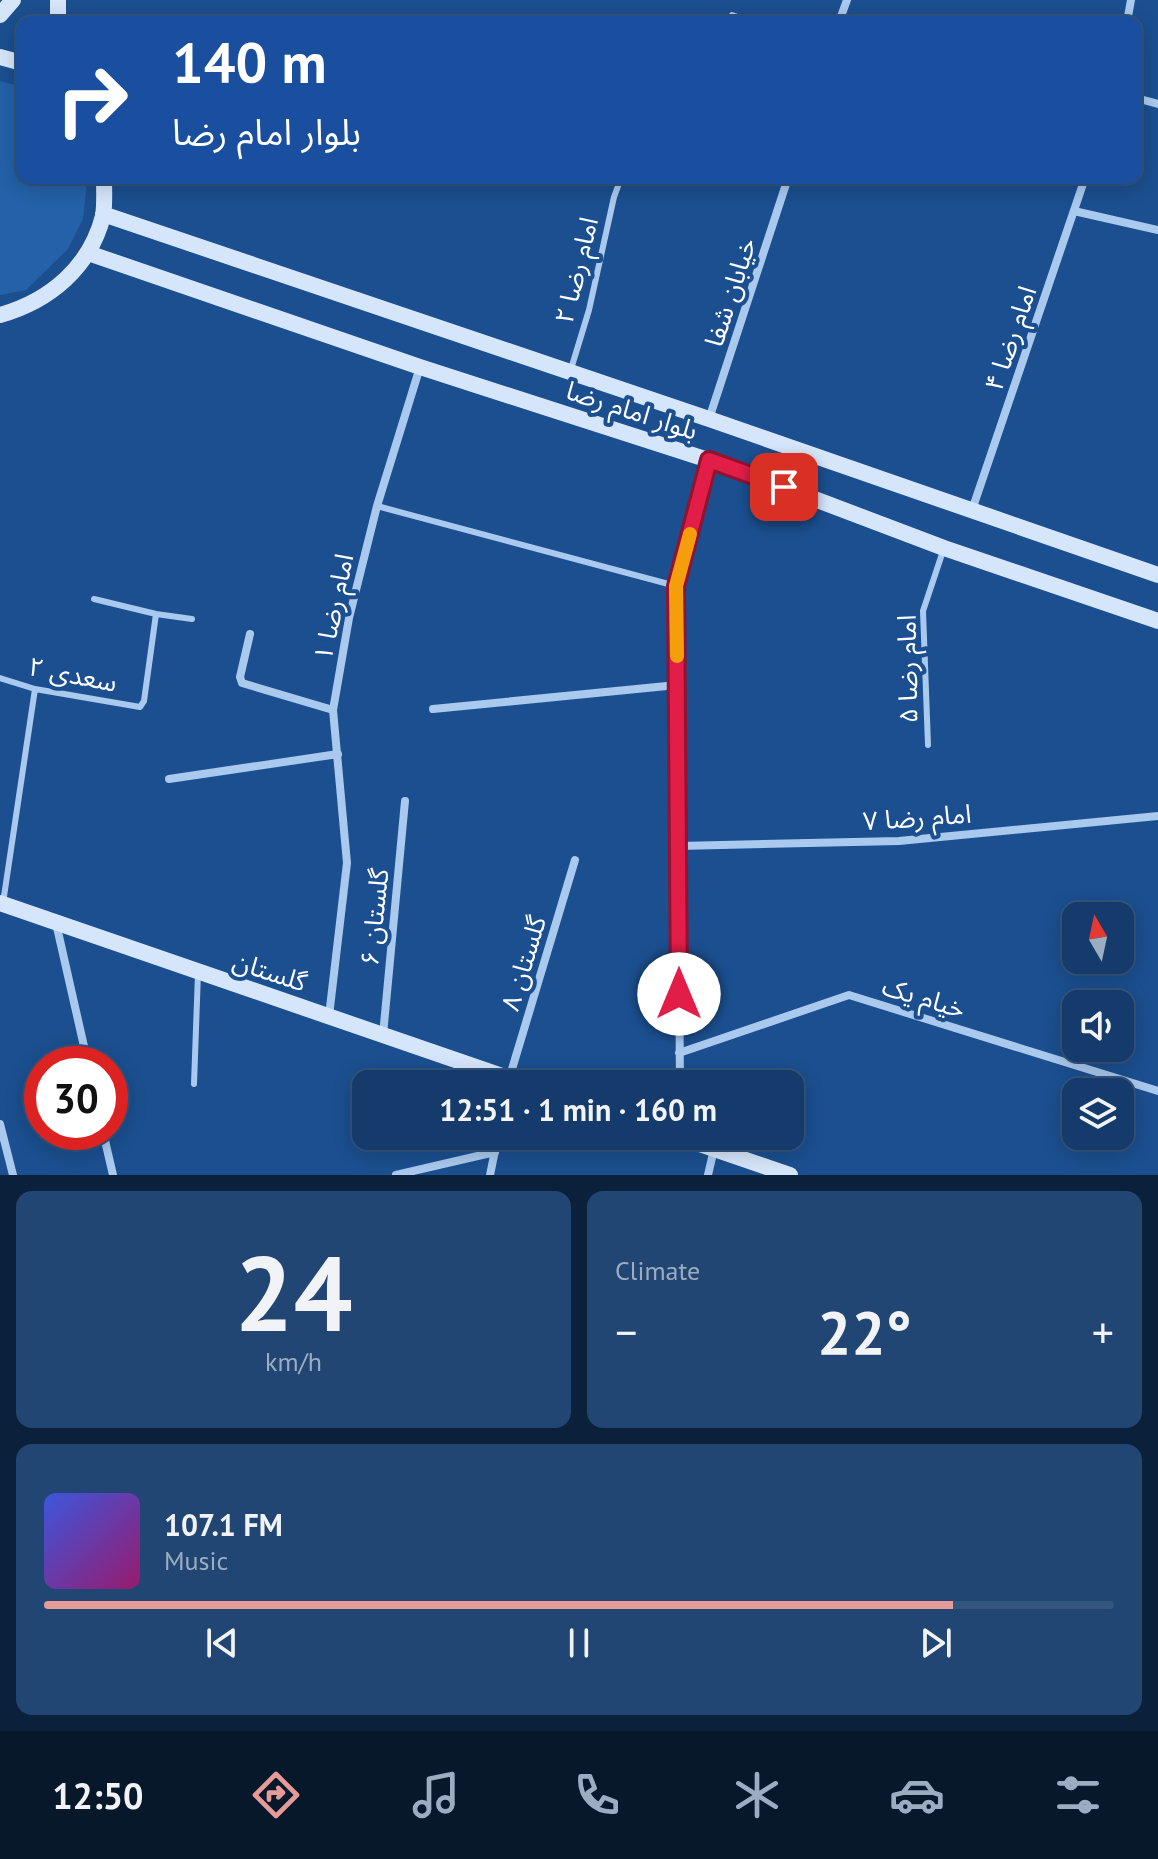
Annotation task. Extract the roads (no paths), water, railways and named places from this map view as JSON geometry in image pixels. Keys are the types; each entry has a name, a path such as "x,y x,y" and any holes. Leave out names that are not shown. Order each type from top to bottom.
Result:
{"main road":[{"path":"0,15 13,0"},
{"path":"0,315 27,307 62,285 88,253 103,214 104,184"},
{"name":"بلوار امام رضا","path":"103,214 1158,575"},
{"name":"بلوار امام رضا","path":"88,253 420,367 709,460 944,548 1158,621"},
{"name":"گلستان","path":"2,904 480,1070"},
{"path":"717,1150 790,1175"}],"street":[{"name":"خیابان شفا","path":"709,419 786,184"},
{"name":"امام رضا ۴","path":"972,511 1083,184"},
{"path":"1074,211 1158,230"},
{"name":"امام رضا ۱","path":"329,1016 347,863 333,710 349,618 377,506 420,367"},
{"path":"680,1070 676,586 709,460"},
{"path":"250,634 240,677 242,683 333,710"},
{"path":"433,709 677,685"},
{"path":"169,779 338,754"},
{"name":"گلستان ۶","path":"383,1036 405,801"},
{"name":"امام رضا ۷","path":"678,846 899,841 1158,816"},
{"name":"گلستان ۸","path":"517,1070 575,860"},
{"path":"56,923 84,1046"},
{"name":"خیام یک","path":"679,1053 849,995 1158,1091"},
{"path":"0,1124 13,1175"},
{"path":"107,1150 113,1175"},
{"path":"708,1175 714,1150"},
{"path":"396,1175 495,1152 490,1175"}],"lane":[{"name":"امام رضا ۲","path":"570,372 589,310 619,184"},
{"path":"377,506 676,586"},
{"name":"امام رضا ۵","path":"928,745 923,611 944,548"},
{"path":"94,599 192,619"},
{"name":"سعدی ۲","path":"0,678 35,689 140,707 144,701 156,614"},
{"path":"2,904 35,689"},
{"path":"194,1084 198,973"}]}
